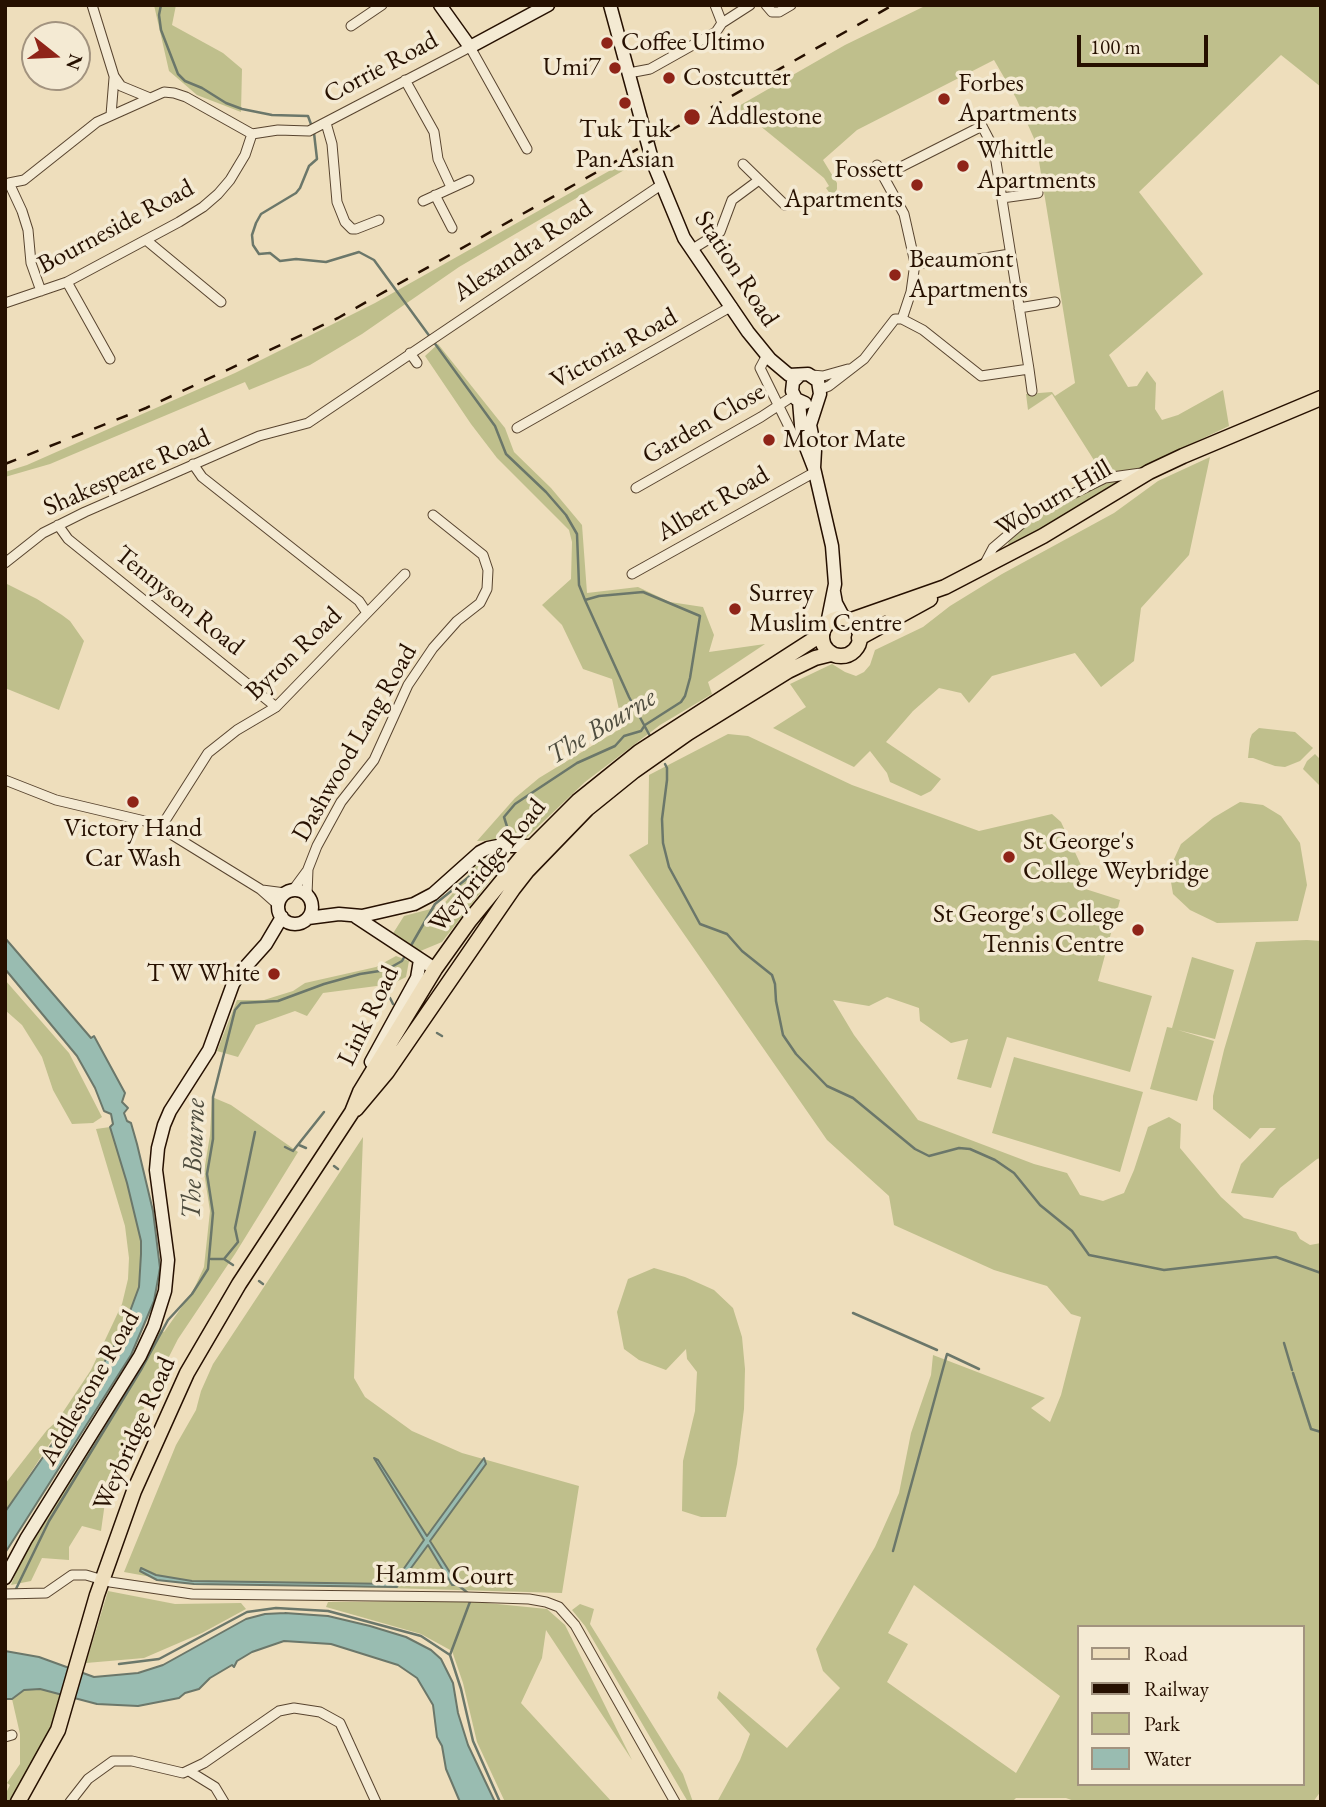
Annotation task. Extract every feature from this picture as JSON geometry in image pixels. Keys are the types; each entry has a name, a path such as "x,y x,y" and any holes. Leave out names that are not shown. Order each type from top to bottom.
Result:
{"main road":[{"name":"Woburn Hill","path":"859,638 911,610 945,587 1043,536 1149,472 1321,398"},
{"name":"Woburn Hill","path":"847,619 945,587"},
{"path":"847,619 857,628 859,638 856,646 843,656 831,654 823,645 825,629 847,619"},
{"name":"Weybridge Road","path":"18,1802 49,1750 69,1698 102,1580 134,1491 187,1373 239,1284 352,1112 360,1092 435,969 470,920 531,846 578,801 639,752 825,629"},
{"name":"Weybridge Road","path":"352,1112 366,1100 387,1072 513,889 587,809 671,744 788,671 815,658 831,654"},
{"path":"435,969 444,969 484,916 513,889"}],"street":[{"path":"92,5 114,76 121,86 150,98"},
{"path":"351,26 382,5"},
{"path":"440,5 470,47 527,149"},
{"name":"Corrie Road","path":"317,127 548,5"},
{"name":"Station Road","path":"610,5 653,163 691,250 768,357 799,387"},
{"path":"715,5 722,23"},
{"path":"631,79 711,37 722,23 750,5"},
{"path":"766,5 772,12 779,12 791,5"},
{"path":"111,115 114,76"},
{"path":"405,80 434,132 438,159 451,187"},
{"path":"41,291 31,263 28,230 7,183 24,180 97,122 164,92 186,97 252,134 317,127 332,145 339,178 337,202 345,222 352,229 379,220"},
{"path":"883,176 982,126 994,149 1032,391"},
{"name":"Bourneside Road","path":"5,303 67,282 179,222 218,194 245,155 252,134"},
{"path":"743,164 785,205"},
{"path":"877,165 904,214 915,263 911,292 902,319"},
{"path":"423,201 469,180"},
{"path":"691,250 720,232 732,200 759,180"},
{"name":"Alexandra Road","path":"272,433 308,423 661,185"},
{"path":"1002,198 1038,193"},
{"path":"435,195 452,228"},
{"path":"146,240 162,256 221,302"},
{"path":"915,263 953,263 1010,254"},
{"path":"67,282 110,359"},
{"path":"1019,308 1055,302"},
{"name":"Victoria Road","path":"517,428 732,306"},
{"path":"799,387 807,403 856,366 879,342 895,319 902,319 923,330 981,376 1029,369"},
{"path":"407,356 416,363"},
{"name":"Station Road","path":"768,357 760,368 794,437 807,436"},
{"path":"799,387 856,366"},
{"path":"799,387 818,381 819,394 807,436"},
{"path":"799,387 807,436 815,450 815,470 832,546 834,591 825,629"},
{"name":"Garden Close","path":"636,488 779,405 799,387"},
{"name":"Shakespeare Road","path":"5,563 33,540 58,525 193,464 272,433"},
{"path":"193,464 202,477 359,601 367,613"},
{"name":"Albert Road","path":"632,574 815,470"},
{"name":"Woburn Hill","path":"983,567 993,548 1034,513 1105,478 1149,472"},
{"name":"Dashwood Lang Road","path":"289,891 308,869 332,816 373,760 408,685 433,648 457,621 480,603 487,589 488,570 483,555 433,515"},
{"name":"Tennyson Road","path":"58,525 68,539 276,707"},
{"name":"Byron Road","path":"161,827 208,753 237,730 276,707 405,574"},
{"path":"834,591 836,603 847,619"},
{"path":"5,780 56,800 139,819 161,827 260,889 290,923 304,920 312,908 309,897 301,891 260,889"},
{"name":"Addlestone Road","path":"309,897 339,914 355,917 392,911 433,894 480,852 498,846 531,846"},
{"name":"Dashwood Lang Road","path":"308,869 309,897"},
{"path":"280,911 289,891"},
{"name":"Addlestone Road","path":"266,943 280,911"},
{"name":"Addlestone Road","path":"5,1578 26,1539 140,1356 154,1325 165,1291 168,1260 156,1170 158,1148 170,1111 209,1050 233,985 242,970 266,943 304,920 339,914"},
{"name":"Link Road","path":"355,917 435,969"},
{"name":"Link Road","path":"360,1092 361,1080 417,978 411,954"},
{"name":"Hamm Court","path":"12,1595 50,1592 72,1575 86,1575 192,1594 467,1597 546,1602 559,1607 575,1625 675,1802"},
{"path":"70,1802 88,1779 113,1760 132,1761 183,1773 204,1763 279,1711 311,1709 340,1723 376,1802"},
{"path":"189,1771 215,1787 224,1802"}],"green space":[{"path":"154,5 176,5 172,25 223,53 242,69 241,112 197,95 169,71"},
{"path":"927,5 1321,5 1321,87 1281,55 1139,192 1203,274 1109,355 1128,387 1137,386 1147,371 1156,383 1155,409 1162,420 1178,415 1223,390 1229,426 1142,467 1123,482 1016,547 1008,544 1010,539 1025,525 1104,476 1052,394 1028,410 1026,394 1052,392 1055,396 1075,383 1036,143 1016,98 994,60 857,130 823,160 837,183 833,198 826,188 829,186 824,178 737,107 845,45"},
{"path":"641,153 643,159 459,267 362,334 310,365 249,390 245,382 50,464 5,477 5,472 27,465 235,373 375,303"},
{"path":"438,344 505,428 514,452 551,488 582,525 587,593 638,587 670,602 703,607 714,635 709,652 765,644 708,682 712,694 660,725 585,782 525,839 477,841 515,798 539,778 623,727 612,679 583,669 562,625 542,605 571,579 572,542 569,530 497,458 471,424 425,356"},
{"path":"1210,457 1189,555 1141,608 1134,661 1101,687 1075,653 992,676 969,703 961,693 939,688 913,711 886,742 941,779 931,791 921,796 890,782 887,773 870,751 854,767 773,728 806,707 790,684 832,664 856,676 864,672 870,665 875,650 923,627 950,606 1002,574 1114,513 1158,481"},
{"path":"5,583 62,615 70,621 84,641 59,710 5,688"},
{"path":"1259,728 1295,732 1313,748 1300,761 1285,767 1248,758 1250,739"},
{"path":"728,734 748,736 852,785 979,831 1052,814 1061,822 1086,876 1079,887 1120,900 1098,981 1152,996 1130,1072 1007,1037 991,1088 957,1079 968,1039 951,1043 920,1021 919,1008 887,997 869,1006 833,1000 854,1035 918,1120 1034,1164 1067,1173 1080,1195 1103,1201 1124,1193 1148,1127 1169,1117 1181,1124 1180,1148 1221,1197 1244,1218 1296,1232 1300,1239 1310,1245 1321,1243 1321,1791 1313,1802 1077,1802 1066,1798 1016,1798 1012,1802 717,1802 740,1760 750,1734 717,1698 719,1691 787,1748 840,1688 823,1671 816,1649 875,1547 899,1493 911,1433 931,1375 933,1355 1045,1398 1031,1408 1050,1422 1061,1395 1081,1317 1071,1314 1047,1286 994,1270 894,1225 889,1196 827,1140 629,855 648,844 649,775","holes":["914,1585 1060,1696 1016,1773 887,1682 908,1644 888,1633"]},
{"path":"1315,754 1321,760 1321,787 1303,769"},
{"path":"1240,802 1263,805 1281,816 1300,843 1307,885 1298,921 1217,923 1190,910 1173,894 1169,870 1181,844 1213,818"},
{"path":"512,852 442,942 418,952 392,935 404,916 442,906 479,862 492,853"},
{"path":"1321,941 1321,1158 1280,1188 1273,1198 1231,1193 1241,1164 1276,1128 1260,1128 1250,1139 1213,1109 1213,1096 1224,1050 1256,942"},
{"path":"396,956 409,961 406,977 392,984 323,993 307,1016 295,1011 256,1025 238,1057 217,1051 237,1000 264,1000 293,991 305,983 376,967"},
{"path":"1192,957 1234,970 1215,1039 1178,1030 1214,1041 1197,1101 1150,1089 1167,1027 1172,1028"},
{"path":"5,980 69,1053 102,1117 93,1123 72,1124 53,1090 42,1057 22,1025 5,1010"},
{"path":"1014,1057 1143,1092 1120,1172 992,1133"},
{"path":"212,1097 231,1105 298,1152 178,1339 150,1394 106,1495 101,1531 82,1526 69,1547 69,1560 42,1558 31,1581 11,1585 21,1560 159,1329 164,1332 193,1291 204,1267 210,1211 204,1172"},
{"path":"110,1127 141,1241 139,1287 133,1310 122,1333 5,1512 5,1484 57,1421 91,1370 122,1304 128,1279 129,1258 125,1226 96,1129"},
{"path":"363,1137 354,1378 365,1397 412,1431 462,1453 579,1486 562,1593 179,1582 124,1572 176,1445 196,1410 213,1364"},
{"path":"654,1268 685,1277 714,1290 733,1308 742,1337 745,1369 744,1409 737,1464 726,1517 701,1517 682,1511 683,1461 695,1411 697,1372 687,1359 686,1349 666,1370 639,1360 624,1349 617,1312 628,1279"},
{"path":"108,1591 175,1604 241,1603 246,1609 202,1633 144,1658 86,1663"},
{"path":"467,1601 547,1609 565,1625 632,1760 546,1630 542,1658 521,1703 612,1802 505,1802 477,1742 463,1683 452,1651 421,1634 326,1607 328,1602"},
{"path":"580,1604 594,1609 590,1624 683,1774 693,1802 688,1802 585,1626 572,1610"},
{"path":"40,1689 64,1695 56,1726 11,1802 5,1802 10,1785 7,1783 20,1764 20,1734 12,1699 24,1690"}],"water":[{"path":"5,938 91,1038 94,1036 125,1093 122,1102 128,1108 124,1113 127,1121 131,1123 153,1211 160,1268 154,1301 131,1355 5,1553 5,1512 70,1418 122,1333 139,1287 141,1241 110,1127 113,1124 111,1114 104,1111 77,1056 5,969"},
{"path":"374,1458 378,1460 427,1536 484,1458 486,1464 430,1541 458,1585 452,1585 428,1545 397,1587 194,1584 157,1580 140,1571 141,1568 156,1575 192,1581 393,1584 424,1540"},
{"path":"285,1613 328,1616 370,1626 406,1637 431,1650 441,1659 453,1683 458,1713 468,1745 495,1802 460,1802 446,1769 442,1746 437,1737 433,1705 417,1678 398,1665 331,1644 284,1641 252,1652 237,1661 234,1667 232,1665 210,1678 199,1689 179,1698 138,1706 97,1704 40,1689 24,1690 12,1699 5,1699 5,1651 39,1657 94,1677 138,1673 163,1665 246,1619"}],"waterway":[{"name":"The Bourne","path":"161,5 161,30 178,74 185,81 242,109 272,115 308,116 312,127"},
{"name":"The Bourne","path":"314,133 317,159 309,166 300,188 261,214 256,223 252,235 253,245 259,254 270,253 280,261 296,259 326,262 359,252 374,260 495,426 506,454 566,515 577,534 579,585 585,600 643,592 700,616 690,678 681,702 645,725 641,731 624,736 615,746 577,763 515,804 504,817 510,836 508,841"},
{"path":"585,600 629,697 650,736"},
{"path":"665,764 667,780 662,819 663,843 669,867 700,924 727,934 742,951 772,975 783,1035 796,1054 827,1086 853,1098 915,1149 929,1156 959,1148 970,1149 995,1160 1014,1173 1040,1205 1072,1231 1089,1255 1164,1270 1276,1257 1321,1273"},
{"name":"The Bourne","path":"409,949 435,904 505,851"},
{"name":"The Bourne","path":"15,1591 49,1521 168,1320 192,1294 208,1269 213,1213 207,1174 213,1139 213,1097 235,1010 241,1003 278,1001 324,984 386,970 402,961 406,954"},
{"path":"390,998 393,1004"},
{"path":"437,1033 442,1036"},
{"path":"285,1147 293,1151 324,1112"},
{"path":"211,1259 224,1259 238,1242 235,1228 255,1132"},
{"path":"299,1145 306,1148"},
{"path":"334,1166 338,1169"},
{"path":"224,1259 233,1265"},
{"path":"259,1281 263,1284"},
{"path":"853,1313 937,1350"},
{"path":"1284,1343 1292,1370"},
{"path":"893,1551 947,1354 979,1369"},
{"path":"1293,1373 1311,1429 1321,1432"},
{"path":"458,1585 469,1594"},
{"path":"450,1655 471,1599"},
{"path":"119,1664 159,1659 247,1612 276,1608 328,1611 421,1636 450,1655 473,1741 500,1802"}],"railway":[{"path":"5,464 146,408 338,318 893,5"}],"place":[{"name":"Coffee Ultimo","path":"607,43"},
{"name":"Umi7","path":"615,68"},
{"name":"Costcutter","path":"669,78"},
{"name":"Forbes Apartments","path":"944,99"},
{"name":"Tuk Tuk Pan Asian","path":"625,103"},
{"name":"Addlestone","path":"692,117"},
{"name":"Whittle Apartments","path":"963,166"},
{"name":"Fossett Apartments","path":"917,185"},
{"name":"Beaumont Apartments","path":"895,275"},
{"name":"Motor Mate","path":"769,440"},
{"name":"Surrey Muslim Centre","path":"735,609"},
{"name":"Victory Hand Car Wash","path":"133,802"},
{"name":"St George's College Weybridge","path":"1009,857"},
{"name":"St George's College Tennis Centre","path":"1138,930"},
{"name":"T W White","path":"274,974"}]}
